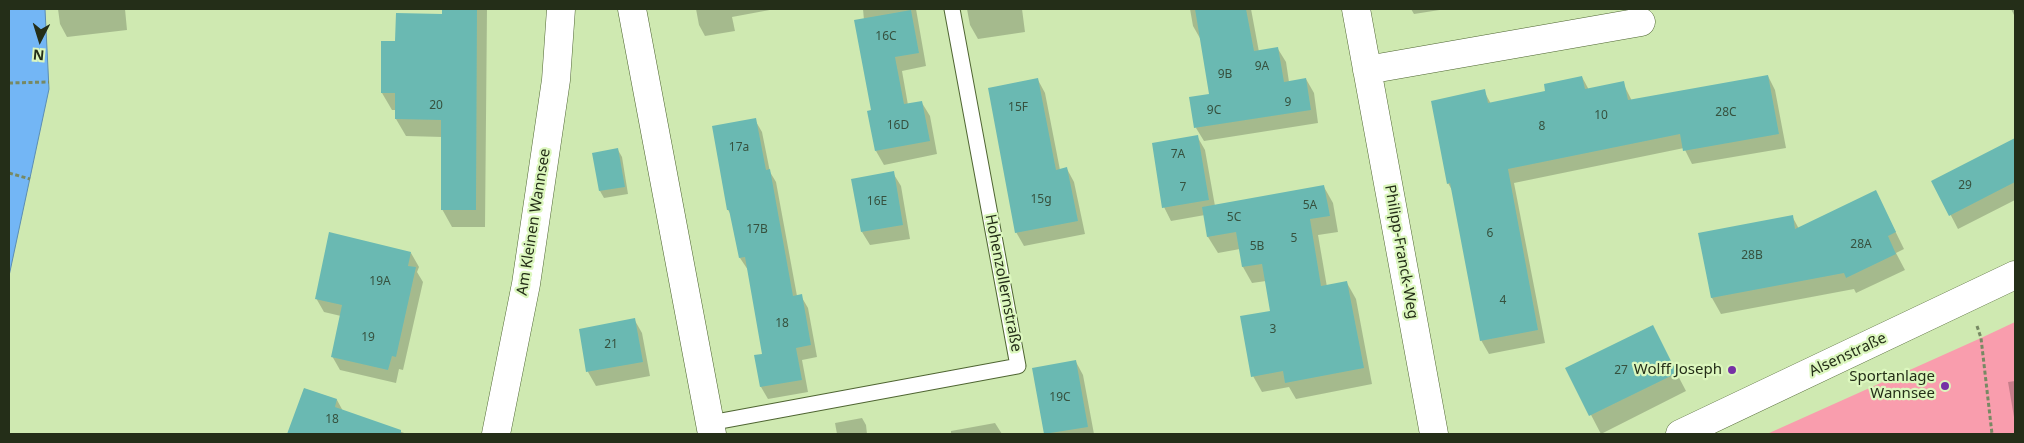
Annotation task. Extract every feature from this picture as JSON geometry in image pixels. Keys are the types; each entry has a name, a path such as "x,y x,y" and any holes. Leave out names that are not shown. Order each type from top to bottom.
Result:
{"street":[{"name":"Am Kleinen Wannsee","path":"496,434 526,284 556,80 561,9"},
{"name":"Hohenzollernstraße","path":"632,9 711,429"},
{"name":"Philipp-Franck-Weg","path":"1356,9 1434,434"},
{"path":"1368,70 1641,22"},
{"name":"Alsenstraße","path":"1680,434 2015,275"}],"lane":[{"name":"Hohenzollernstraße","path":"711,429 1018,366 952,9"}],"path":[{"path":"9,83 49,82"},
{"path":"9,173 30,179"},
{"path":"1969,297 1981,338 1992,434"}],"shaded area":[{"name":"Sportanlage Wannsee","path":"2015,322 2015,434 1767,434 1981,338"}],"water":[{"path":"9,9 45,9 49,89 9,276"}],"building":[{"path":"442,9 477,9 476,210 441,210 441,120 395,119 395,93 381,93 381,41 395,41 396,13 442,14"},
{"path":"1195,9 1246,9 1254,51 1278,47 1284,82 1306,78 1311,110 1194,128 1189,97 1209,94"},
{"path":"911,10 919,53 895,57 904,104 922,101 930,141 875,151 867,111 871,110 854,20"},
{"path":"1768,75 1779,134 1683,151 1680,134 1508,169 1538,330 1480,341 1450,183 1447,184 1431,101 1485,89 1488,103 1545,91 1544,84 1582,76 1585,89 1624,81 1628,100"},
{"path":"1038,78 1056,170 1067,167 1078,221 1015,233 988,88"},
{"path":"756,118 766,170 770,169 793,296 802,294 811,345 796,348 802,380 760,387 754,355 762,354 745,257 739,258 729,210 727,210 712,126"},
{"path":"1198,135 1209,200 1162,208 1152,143"},
{"path":"2015,138 2015,182 1949,216 1931,181"},
{"path":"618,148 625,187 599,191 592,153"},
{"path":"894,171 903,225 861,232 851,179"},
{"path":"1324,185 1330,216 1310,219 1321,286 1347,281 1364,368 1285,383 1283,371 1251,377 1240,316 1270,311 1262,264 1242,267 1236,232 1207,237 1202,207"},
{"path":"1876,190 1896,232 1888,236 1896,254 1846,278 1844,273 1711,298 1698,233 1793,215 1795,229"},
{"path":"329,232 411,252 408,266 416,267 396,357 392,356 388,370 331,357 342,305 315,299"},
{"path":"635,318 643,362 586,372 579,329"},
{"path":"1653,325 1677,373 1589,416 1565,368"},
{"path":"1076,360 1088,427 1044,434 1032,368"},
{"path":"304,388 337,399 335,407 401,430 401,434 287,434"}],"place":[{"name":"Wolff Joseph","path":"1732,370"},
{"name":"Sportanlage Wannsee","path":"1945,386"}]}
